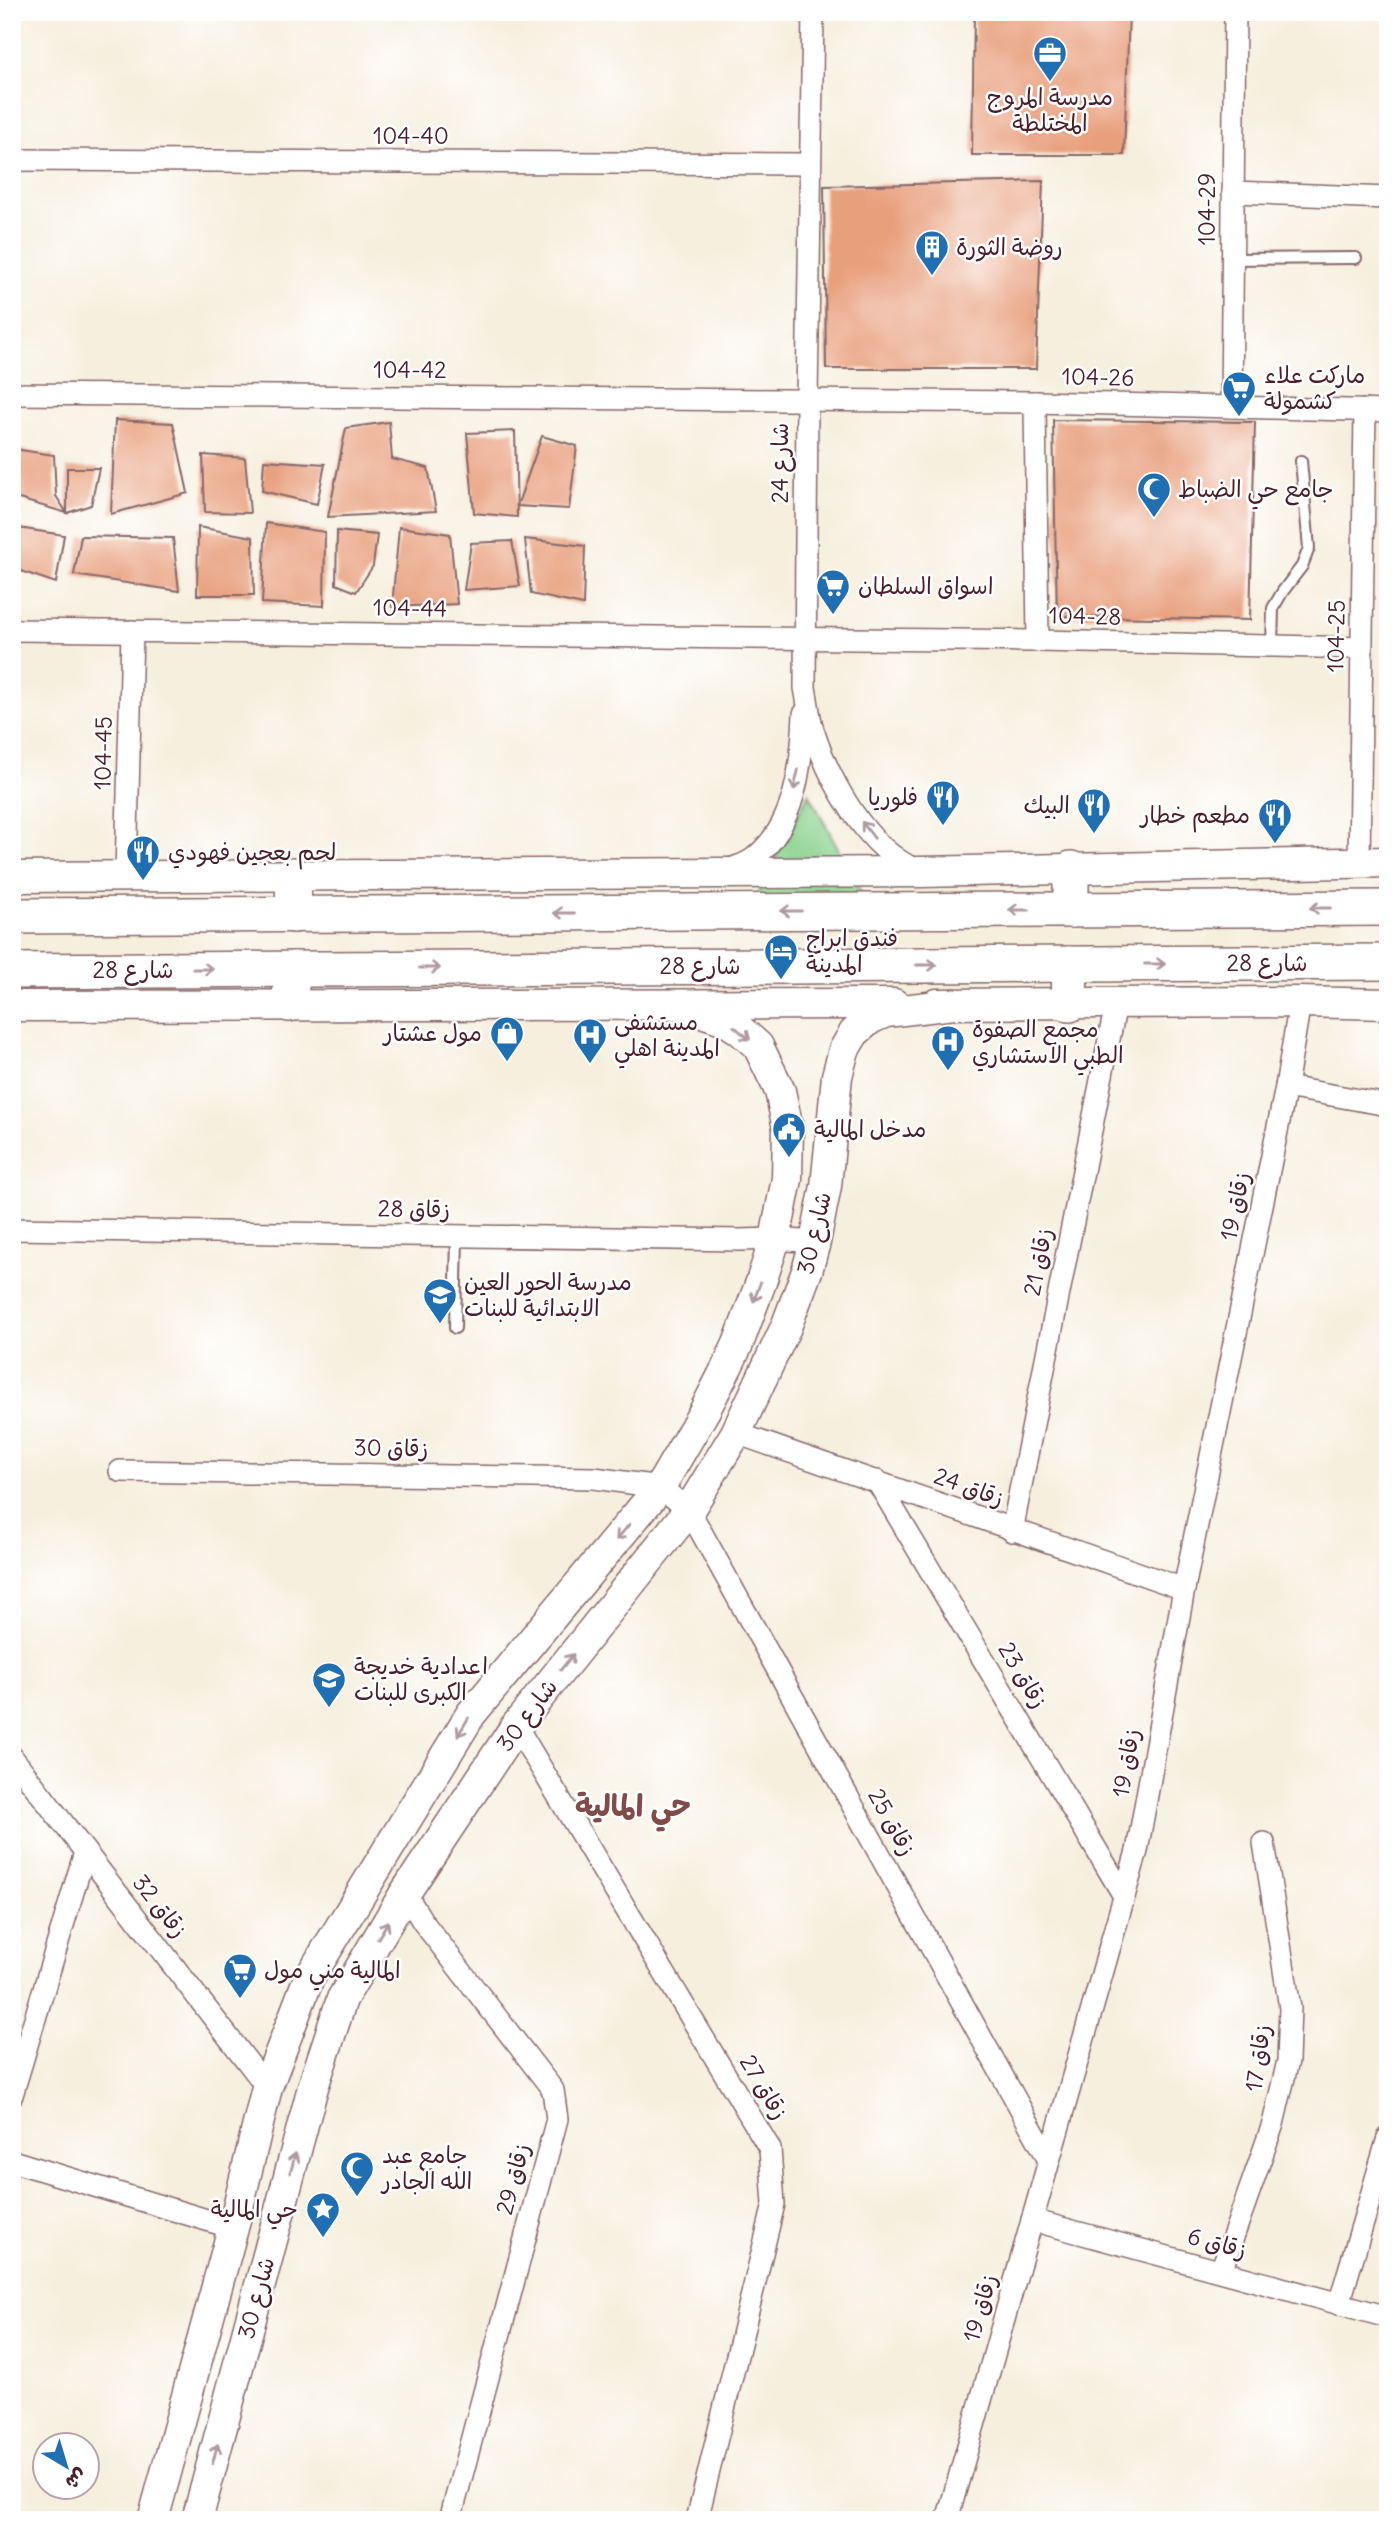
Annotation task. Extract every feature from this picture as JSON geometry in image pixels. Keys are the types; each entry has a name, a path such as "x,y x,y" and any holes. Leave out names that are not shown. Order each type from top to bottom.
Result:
{"highway":[{"path":"1070,869 1070,910"},
{"path":"293,875 294,915"},
{"path":"12,916 1388,908"},
{"name":"شارع 28","path":"12,971 1388,962"},
{"path":"1069,964 1070,1004"},
{"path":"289,1004 293,969"}],"main road":[{"path":"12,877 920,872 1373,862"},
{"path":"12,1006 1300,1002 1388,1004"},
{"name":"شارع 30","path":"197,2520 313,2087 342,1999 405,1893 516,1726 689,1510 736,1433 786,1326 815,1242 825,1186 837,1076 844,1050 854,1033 870,1019 886,1012 954,1004"},
{"name":"شارع 30","path":"153,2520 233,2228 267,2087 308,1980 471,1714 660,1486 705,1410 738,1344 775,1239 782,1210 789,1154 788,1128 780,1091 758,1046 740,1030 723,1019 681,1005"}],"street":[{"name":"شارع 24","path":"813,12 805,688 813,728 829,772 872,836 890,856 920,872"},
{"name":"104-29","path":"1231,407 1235,12"},
{"name":"104-40","path":"12,160 810,164"},
{"path":"1233,192 1388,198"},
{"name":"104-42","path":"12,394 807,399"},
{"name":"104-26","path":"807,399 1388,411"},
{"path":"1035,402 1038,641"},
{"name":"104-25","path":"1365,411 1362,648 1373,862"},
{"name":"104-44","path":"12,630 806,639"},
{"name":"104-45","path":"127,876 132,631"},
{"name":"104-28","path":"806,639 1362,648"},
{"path":"727,871 752,860 769,844 786,817 798,777 805,688"},
{"name":"زقاق 19","path":"947,2520 1137,1851 1184,1589 1286,1087 1300,1002"},
{"name":"زقاق 21","path":"1012,1531 1116,1004"},
{"path":"1286,1087 1388,1105"},
{"name":"زقاق 28","path":"12,1229 775,1239 815,1242"},
{"name":"زقاق 24","path":"736,1433 1184,1589"},
{"name":"زقاق 30","path":"120,1471 594,1478 660,1486"},
{"name":"زقاق 23","path":"877,1481 1124,1896"},
{"path":"660,1486 689,1510"},
{"name":"زقاق 25","path":"689,1510 1049,2160"},
{"name":"زقاق 27","path":"516,1726 770,2149 774,2204 697,2520"},
{"name":"زقاق 32","path":"12,1757 267,2087"},
{"name":"زقاق 17","path":"1221,2271 1273,2124 1288,2061 1290,2008 1264,1843"},
{"path":"12,2095 85,1852"},
{"name":"زقاق 29","path":"405,1893 423,1922 553,2090 557,2119 450,2520"},
{"path":"1339,2304 1388,2138"},
{"path":"12,2161 233,2228"},
{"name":"زقاق 6","path":"1032,2220 1388,2317"}],"lane":[{"path":"1233,259 1356,258"},
{"path":"1272,646 1273,608 1302,566 1309,548 1301,461"},
{"path":"455,1328 457,1236"}],"green space":[{"path":"809,793 864,898 755,899"}],"building":[{"name":"مدرسة المروج المختلطة","path":"974,12 1129,12 1124,155 972,155"},
{"name":"روضة الثورة","path":"1043,181 1036,369 826,369 824,186"},
{"path":"115,420 173,423 188,493 111,514"},
{"name":"جامع حي الضباط","path":"1053,420 1255,422 1250,620 1057,616"},
{"path":"389,422 392,459 428,468 436,511 328,517 346,428"},
{"path":"515,431 517,517 474,513 467,433"},
{"path":"542,436 577,446 569,509 517,506"},
{"path":"14,449 54,455 56,496 67,513 12,497"},
{"path":"203,455 245,458 250,513 205,512"},
{"path":"264,460 325,464 317,504 262,491"},
{"path":"67,468 99,468 91,505 67,513"},
{"path":"266,523 325,532 324,606 262,603"},
{"path":"12,527 64,535 56,583 12,568"},
{"path":"198,527 253,537 254,595 197,595"},
{"path":"399,527 450,534 457,604 392,607"},
{"path":"337,531 377,535 373,566 356,592 336,584"},
{"path":"81,536 173,538 179,591 74,575"},
{"path":"525,539 585,546 583,605 531,594"},
{"path":"512,541 520,586 464,590 471,543"}],"place":[{"name":"مدرسة المروج المختلطة","path":"1050,83"},
{"name":"روضة الثورة","path":"932,277"},
{"name":"ماركت علاء كشمولة","path":"1239,418"},
{"name":"جامع حي الضباط","path":"1154,519"},
{"name":"اسواق السلطان","path":"833,616"},
{"name":"فلوريا","path":"943,827"},
{"name":"البيك","path":"1094,835"},
{"name":"مطعم خطار","path":"1275,845"},
{"name":"لحم بعجين فهودي","path":"143,882"},
{"name":"فندق ابراج المدينة","path":"781,981"},
{"name":"مول عشتار","path":"507,1063"},
{"name":"مستشفى المدينة اهلي","path":"590,1065"},
{"name":"مجمع الصفوة الطبي الاستشاري","path":"948,1072"},
{"name":"مدخل المالية","path":"789,1159"},
{"name":"مدرسة الحور العين الابتدائية للبنات","path":"440,1325"},
{"name":"اعدادية خديجة الكبرى للبنات","path":"329,1709"},
{"name":"المالية مني مول","path":"240,2000"},
{"name":"جامع عبد الله الجادر","path":"357,2198"},
{"name":"حي المالية","path":"323,2239"}],"district":[{"name":"حي المالية","path":"633,1806"}]}
